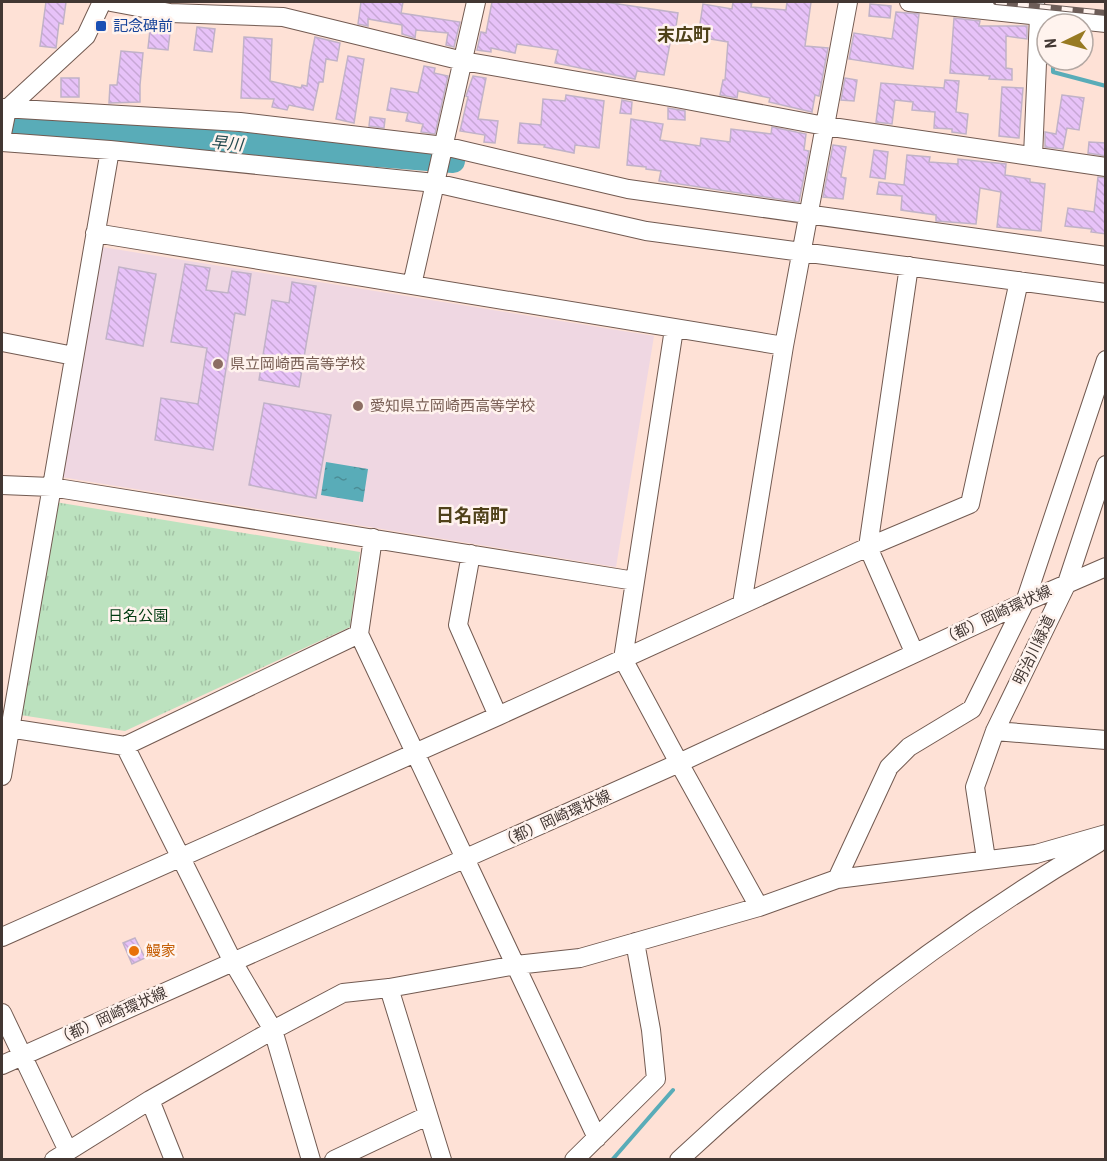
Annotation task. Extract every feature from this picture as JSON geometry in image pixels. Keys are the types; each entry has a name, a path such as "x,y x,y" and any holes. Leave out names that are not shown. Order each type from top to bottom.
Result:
{"street":[{"path":"2,134 4,109 86,36 102,2"},
{"path":"111,2 170,13 283,17 463,61 825,126 1106,167"},
{"path":"412,285 477,2"},
{"path":"742,604 784,346 848,2"},
{"path":"909,2 1036,9 1106,23"},
{"path":"1033,156 1036,9"},
{"path":"4,109 240,122 444,146 628,189 1106,256"},
{"path":"2,142 110,150 435,183 646,231 1106,293"},
{"path":"2,776 6,727 110,150"},
{"path":"95,233 784,346"},
{"path":"909,266 868,547 914,652"},
{"path":"2,937 416,753 868,547 970,504 1019,281"},
{"path":"674,329 623,659 759,907"},
{"path":"2,342 74,356"},
{"name":"明治川緑道","path":"837,879 889,767 909,747 972,709 1025,602 1106,360"},
{"name":"明治川緑道","path":"986,859 975,787 995,731 1067,583 1106,465"},
{"path":"2,485 51,487 635,580"},
{"path":"374,538 359,634 597,1138"},
{"path":"471,554 458,625 498,716"},
{"name":"（都）岡崎環状線","path":"2,1065 679,763 914,652 1106,567"},
{"path":"6,727 125,746 359,634"},
{"path":"995,731 1106,740"},
{"path":"125,746 233,962 273,1030 311,1160"},
{"path":"2,1013 22,1056 61,1155 150,1100 343,993 389,988 516,965 580,958 759,907 837,879 1036,854 1106,834"},
{"path":"679,1160 751,1093 863,1003 964,928 1106,839"},
{"path":"574,1160 657,1079 651,1030 635,942"},
{"path":"389,988 442,1160"},
{"path":"150,1100 174,1160"},
{"path":"334,1160 427,1116"}],"shaded area":[{"name":"愛知県立岡崎西高等学校","path":"102,247 654,336 616,567 61,477"}],"green space":[{"name":"日名公園","path":"55,502 360,552 350,627 125,731 20,715"}],"water":[{"path":"326,462 368,469 363,502 321,495"}],"building":[{"path":"46,2 66,2 63,24 59,23 56,48 40,46"},
{"path":"361,2 403,2 401,13 460,22 454,47 446,45 448,33 416,30 415,38 402,34 402,25 368,19 368,26 358,24"},
{"path":"492,2 605,2 678,13 664,75 637,71 635,79 555,63 558,50 517,44 515,53 491,48 491,52 477,50 481,32 486,33"},
{"path":"733,2 752,2 751,7 786,10 787,2 811,2 805,46 828,48 819,96 815,95 812,112 769,102 770,98 738,91 737,98 720,95 723,80 725,80 728,42 698,37 703,4 732,9"},
{"path":"870,4 891,6 890,18 869,16"},
{"path":"896,12 919,14 913,69 849,59 854,33 892,39"},
{"path":"954,18 980,21 979,26 1027,26 1027,39 1006,36 1006,68 1012,69 1012,80 950,73"},
{"path":"151,21 171,24 168,50 148,48"},
{"path":"197,27 215,29 212,52 194,50"},
{"path":"244,37 272,39 270,81 301,88 302,85 307,86 315,37 340,43 337,61 326,59 323,82 319,82 313,110 289,105 287,110 272,107 274,99 241,98"},
{"path":"121,51 143,53 140,102 109,103 110,85 117,85"},
{"path":"348,56 364,59 354,123 336,119"},
{"path":"424,66 435,68 434,73 448,76 435,134 421,132 423,124 406,121 408,113 387,110 391,88 418,93"},
{"path":"473,76 486,78 478,119 498,121 495,143 484,142 485,135 460,131 468,97 466,96"},
{"path":"61,78 79,78 79,97 61,97"},
{"path":"845,78 857,80 854,101 841,100"},
{"path":"945,80 959,81 956,112 968,114 966,134 952,132 952,129 934,128 935,112 912,110 913,102 895,100 892,124 876,122 881,83 944,88"},
{"path":"1002,87 1023,88 1019,138 999,136"},
{"path":"566,95 604,101 599,148 575,145 574,153 544,147 545,145 518,143 520,123 541,125 543,99 565,101"},
{"path":"1062,95 1084,98 1079,130 1067,128 1063,149 1045,147 1045,132 1056,134"},
{"path":"622,100 632,102 631,114 620,113"},
{"path":"668,108 685,111 685,120 668,119"},
{"path":"370,117 385,119 384,128 369,126"},
{"path":"631,119 663,124 660,140 700,146 701,138 730,142 731,129 771,134 772,127 806,134 804,150 809,151 799,202 659,181 661,171 627,165"},
{"path":"1089,142 1106,143 1106,156 1088,153"},
{"path":"833,145 846,147 841,177 846,178 843,199 823,197"},
{"path":"874,150 888,152 885,179 870,177"},
{"path":"907,155 930,157 929,162 958,164 958,159 1006,164 1005,175 1045,184 1041,231 997,227 1001,192 980,188 976,224 936,221 936,215 901,210 902,196 877,194 879,182 904,185"},
{"path":"1098,177 1106,178 1106,234 1091,232 1092,229 1065,226 1068,208 1094,212"},
{"path":"185,264 210,268 206,290 228,293 232,271 251,274 245,315 235,313 213,450 155,440 161,398 198,404 207,348 171,342"},
{"path":"119,267 156,274 143,346 106,339"},
{"path":"292,282 316,286 299,387 259,380 272,300 289,303"},
{"path":"264,403 331,415 316,498 249,485"},
{"name":"鰻家","path":"135,938 145,958 132,964 123,943"}],"waterway":[{"path":"1053,72 1106,86"},
{"name":"早川","path":"2,125 453,161"},
{"path":"612,1160 673,1090"}],"railway":[{"path":"996,2 1106,13"}],"place":[{"name":"記念碑前","path":"101,26"},
{"name":"県立岡崎西高等学校","path":"218,364"},
{"name":"愛知県立岡崎西高等学校","path":"358,406"},
{"name":"鰻家","path":"134,951"}],"district":[{"name":"末広町","path":"684,35"},
{"name":"日名南町","path":"472,516"}]}
